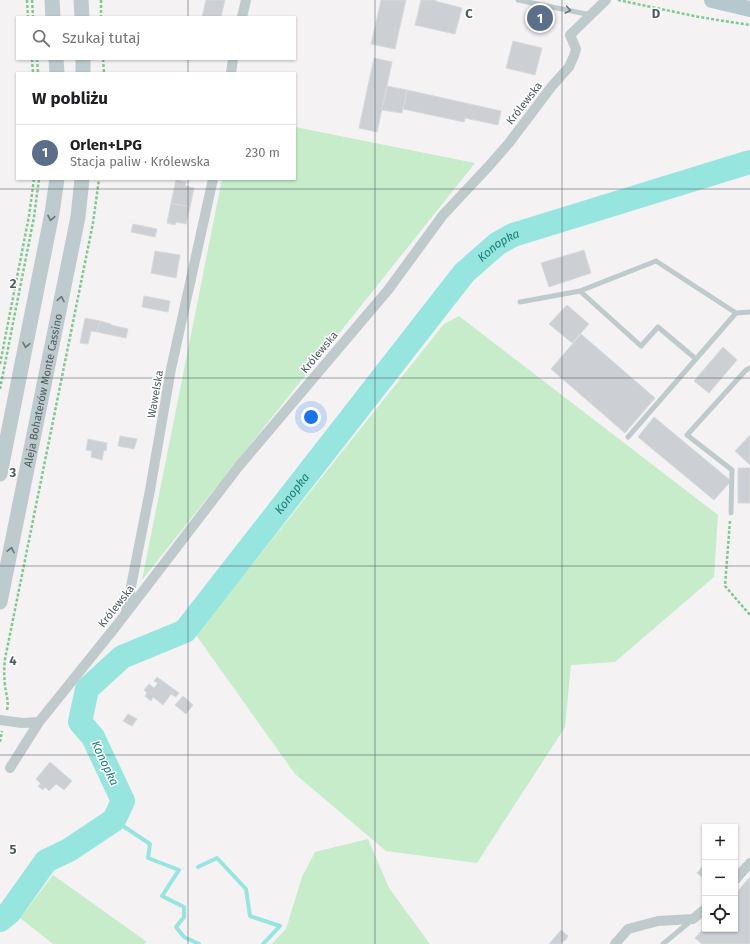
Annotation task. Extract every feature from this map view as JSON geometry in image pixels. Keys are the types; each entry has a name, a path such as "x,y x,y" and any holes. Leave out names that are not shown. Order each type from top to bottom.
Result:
{"main road":[{"path":"52,0 53,16"},
{"path":"81,0 82,16"},
{"path":"712,0 750,9"},
{"path":"56,60 57,72"},
{"path":"83,60 84,72"},
{"path":"0,474 58,180"},
{"name":"Aleja Bohaterów Monte Cassino","path":"0,602 78,217 82,180"}],"street":[{"path":"242,16 246,0"},
{"name":"Królewska","path":"10,768 39,722 125,614 239,466 388,290 443,215 509,143 552,86 569,67 576,49 570,35 606,0"},
{"path":"231,72 233,60"},
{"name":"Wawelska","path":"125,614 150,490 171,368 213,180"},
{"path":"2,721 22,723 39,722"},
{"path":"738,877 750,863"},
{"path":"615,944 628,929 658,921 693,919 702,912"}],"lane":[{"path":"518,0 591,15"},
{"path":"520,302 580,291 656,261 736,313 750,312"},
{"path":"580,291 641,346 658,327 696,359"},
{"path":"628,437 736,313"},
{"path":"731,512 732,470 687,435 746,370 750,368"},
{"path":"664,944 693,919"}],"path":[{"path":"27,0 28,16"},
{"path":"32,0 33,16"},
{"path":"101,0 102,16"},
{"path":"618,0 699,17 750,25"},
{"path":"32,60 33,72"},
{"path":"37,60 38,72"},
{"path":"103,60 104,72"},
{"path":"0,364 29,216 34,180"},
{"path":"0,389 34,217 39,180"},
{"path":"0,742 2,721 9,703 5,686 5,659 92,231 100,180"},
{"path":"731,512 725,586 750,615"}],"green space":[{"path":"296,127 475,163 142,580 222,180 296,180"},
{"path":"459,316 718,515 714,577 615,662 571,665 565,727 477,863 386,851 295,774 196,635 444,324"},
{"path":"368,839 389,888 430,944 272,944 286,929 302,877 315,852"},
{"path":"53,875 147,942 144,944 53,944 20,918"}],"building":[{"path":"206,0 225,0 221,16 202,16"},
{"path":"381,0 406,0 395,49 371,44"},
{"path":"421,0 436,0 435,1 462,8 455,34 415,25"},
{"path":"513,41 542,48 535,75 506,68"},
{"path":"374,58 392,62 377,132 359,128"},
{"path":"387,86 407,90 402,113 382,110"},
{"path":"407,90 501,111 498,125 465,118 464,122 403,109"},
{"path":"176,180 186,182 185,186 194,188 190,207 171,203"},
{"path":"171,203 190,207 186,224 176,222 175,225 167,223"},
{"path":"133,224 157,229 155,237 131,232"},
{"path":"584,250 591,273 549,287 541,263"},
{"path":"155,251 180,255 176,278 151,273"},
{"path":"144,296 170,301 168,312 142,307"},
{"path":"567,305 589,324 572,343 549,324"},
{"path":"85,318 100,321 97,332 91,331 88,344 80,343"},
{"path":"100,321 128,329 126,338 97,332"},
{"path":"581,334 655,398 625,433 551,369"},
{"path":"723,347 737,360 709,393 694,381"},
{"path":"654,417 731,481 714,500 638,437"},
{"path":"750,435 750,465 735,451"},
{"path":"120,436 137,439 134,449 118,446"},
{"path":"88,439 107,443 106,451 104,450 102,460 91,457 92,451 86,450"},
{"path":"738,468 750,468 750,503 738,503"},
{"path":"157,677 179,693 176,697 171,694 163,705 153,697 151,701 145,696 147,693 144,690 149,684 154,688 158,683 154,681"},
{"path":"183,696 193,705 186,714 175,705"},
{"path":"128,714 137,719 132,726 123,721"},
{"path":"50,762 72,781 64,790 56,784 49,791 45,787 43,790 38,786 41,784 36,779"},
{"path":"702,867 702,877 697,873"},
{"path":"750,877 750,944 702,944 695,938 702,930 702,932 738,932 738,891"},
{"path":"561,930 568,936 565,941 564,940 561,944 549,944"}],"waterway":[{"name":"Konopka","path":"0,920 9,913 46,861 69,850 114,820 123,801 93,737 80,722 87,689 122,657 185,631 464,273 497,244 513,235 750,162"},
{"path":"114,820 150,844 148,858 179,870 162,896 184,907 184,917 176,927 184,937 199,944"},
{"path":"198,867 217,858 246,889 250,916 280,926 263,944"}],"place":[{"name":"Orlen+LPG","path":"540,18"}]}
